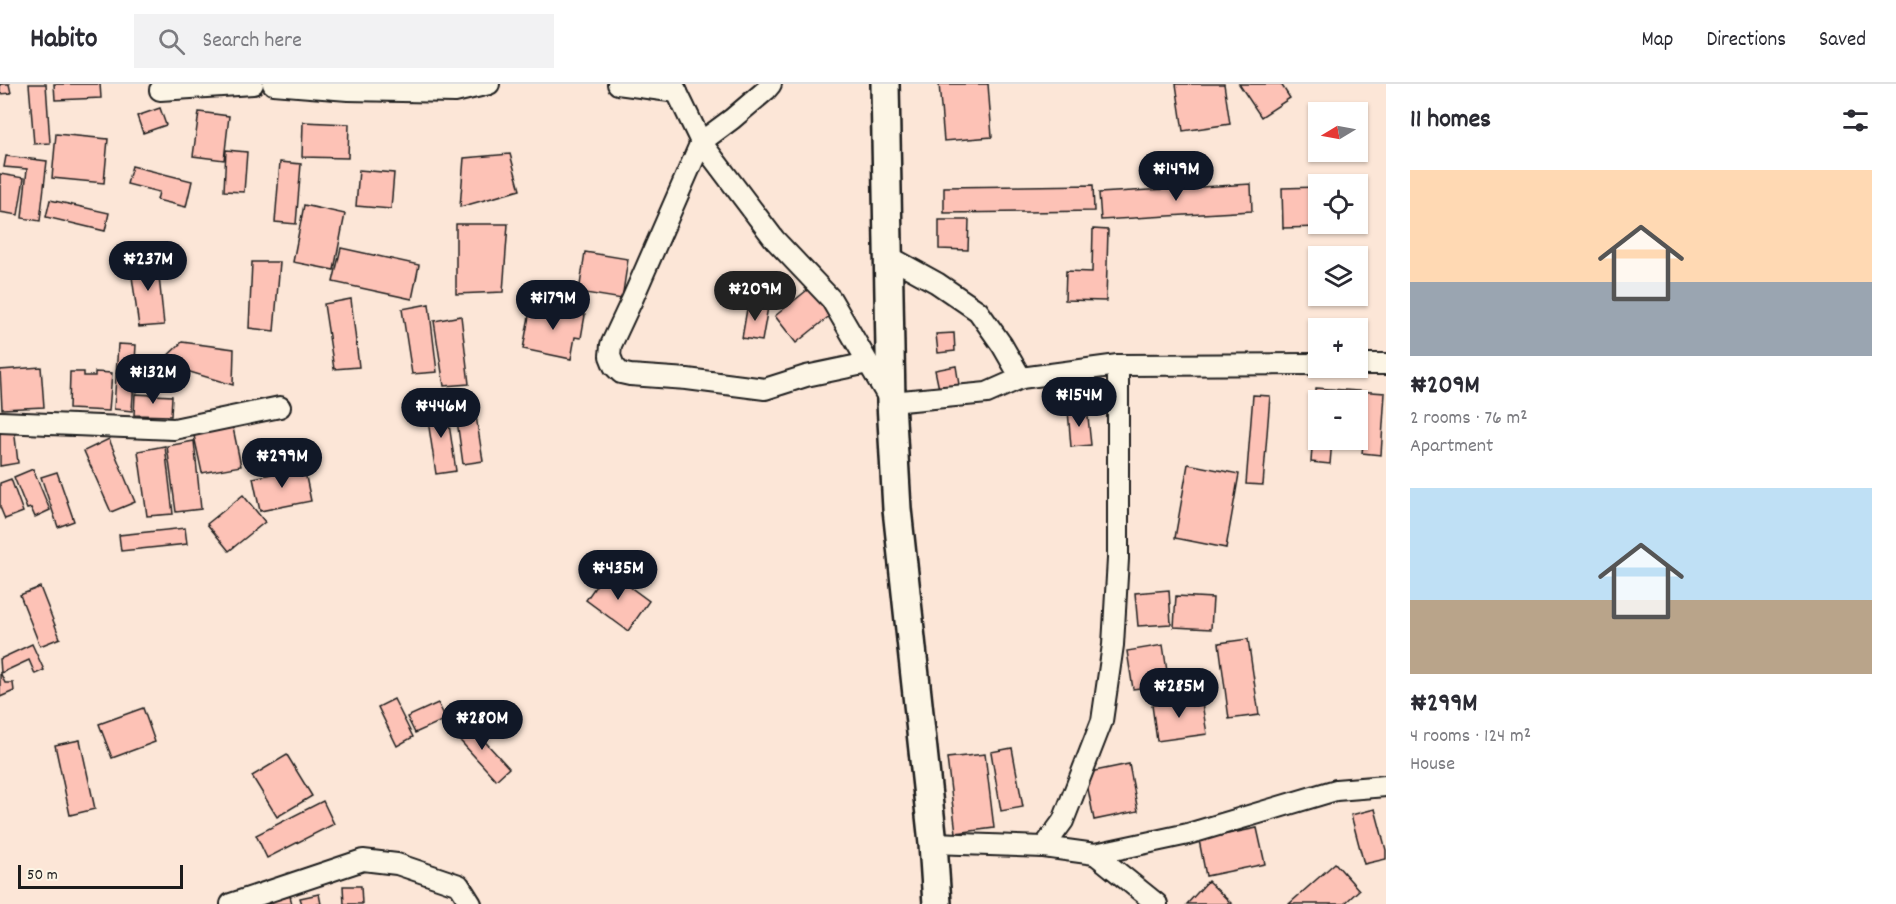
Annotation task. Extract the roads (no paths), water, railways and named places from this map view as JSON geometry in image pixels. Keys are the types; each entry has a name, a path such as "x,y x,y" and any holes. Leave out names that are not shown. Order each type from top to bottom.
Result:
{"main road":[{"path":"885,84 891,402 897,509 933,843 937,904"}],"street":[{"path":"160,90 253,84"},
{"path":"273,84 348,90 455,92 489,84"},
{"path":"618,84 675,88 701,142 775,240 831,299 891,402 987,393 1021,378 1118,364 1308,364"},
{"path":"771,84 732,119 701,142 611,345 610,356 614,366 621,373 630,375 765,388 806,376 868,363"},
{"path":"888,256 937,283 978,311 1002,345 1021,378"},
{"path":"1044,847 1063,821 1102,721 1113,645 1119,559 1118,364"},
{"path":"1368,364 1386,364"},
{"path":"0,422 174,429 280,407"},
{"path":"933,843 1044,847 1095,854 1188,834 1336,790 1379,787 1386,769"},
{"path":"1095,854 1157,904"},
{"path":"231,904 363,860 397,864 459,885 471,904"}]}
